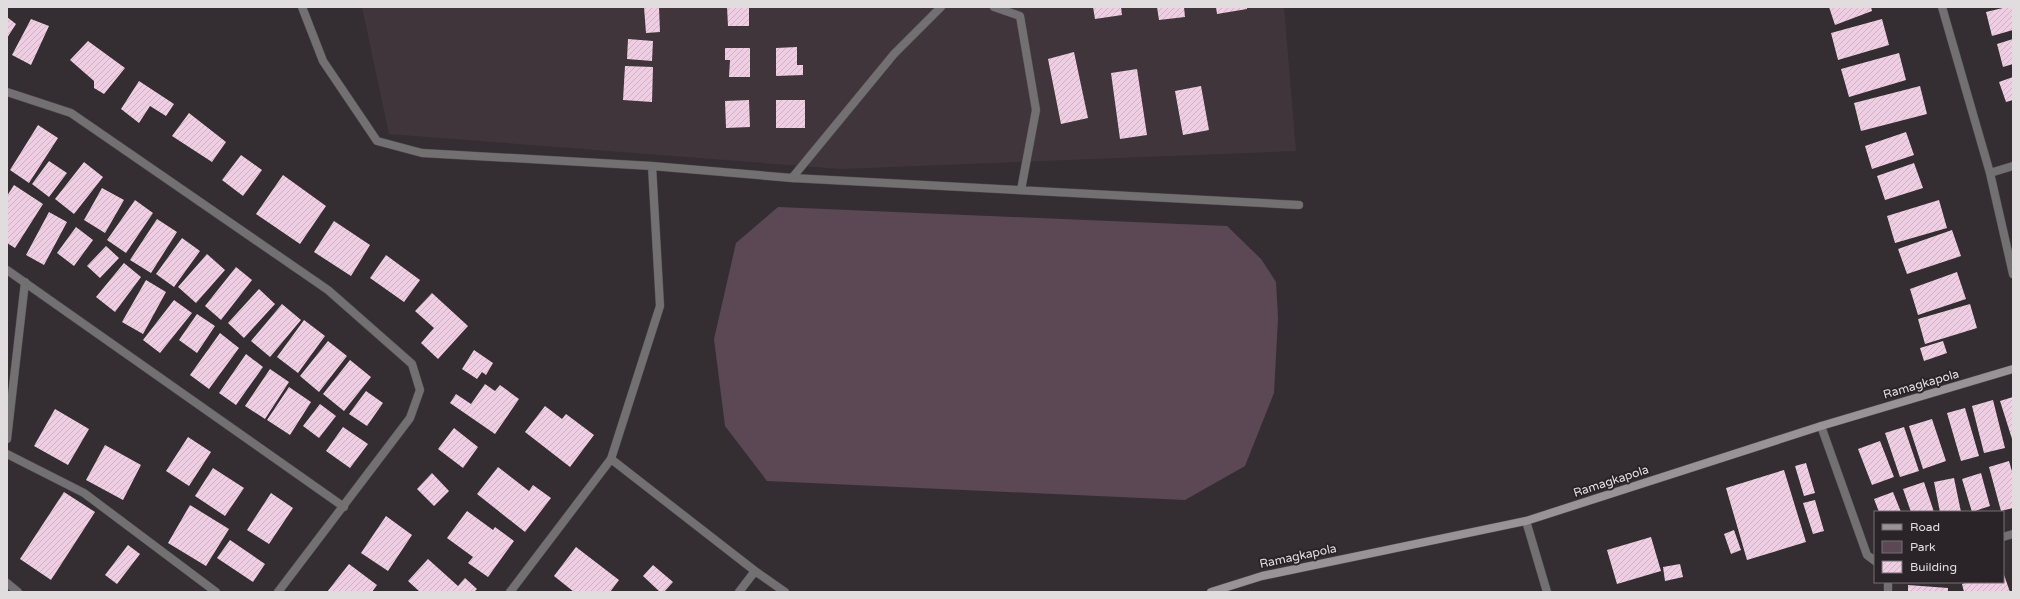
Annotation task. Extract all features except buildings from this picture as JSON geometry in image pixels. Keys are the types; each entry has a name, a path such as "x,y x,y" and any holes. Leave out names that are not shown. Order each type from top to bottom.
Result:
{"street":[{"path":"302,7 323,61 377,141 422,153 652,166 792,178 1299,205"},
{"path":"792,178 894,54 941,7"},
{"path":"994,7 1020,16 1036,110 1020,190"},
{"path":"1942,7 1990,173 2013,274"},
{"path":"7,92 71,113 328,290 412,364 420,390 410,418 344,508 278,592"},
{"path":"510,592 611,460 660,306 652,166"},
{"path":"1990,173 2013,166"},
{"path":"7,270 344,508"},
{"path":"7,439 25,282"},
{"name":"Ramagkapola","path":"1211,592 1262,576 1526,521 1821,426 2013,369"},
{"path":"1821,426 1867,555 1874,560"},
{"path":"7,454 84,493 216,592"},
{"path":"611,460 755,571 785,592"},
{"path":"1526,521 1547,592"},
{"path":"739,592 755,571"},
{"path":"7,583 18,592"}],"shaded area":[{"path":"362,7 1284,7 1296,151 841,169 389,134"}],"green space":[{"path":"778,207 1227,226 1261,259 1276,282 1278,318 1274,393 1245,466 1185,500 767,481 725,426 714,339 736,243"}]}
